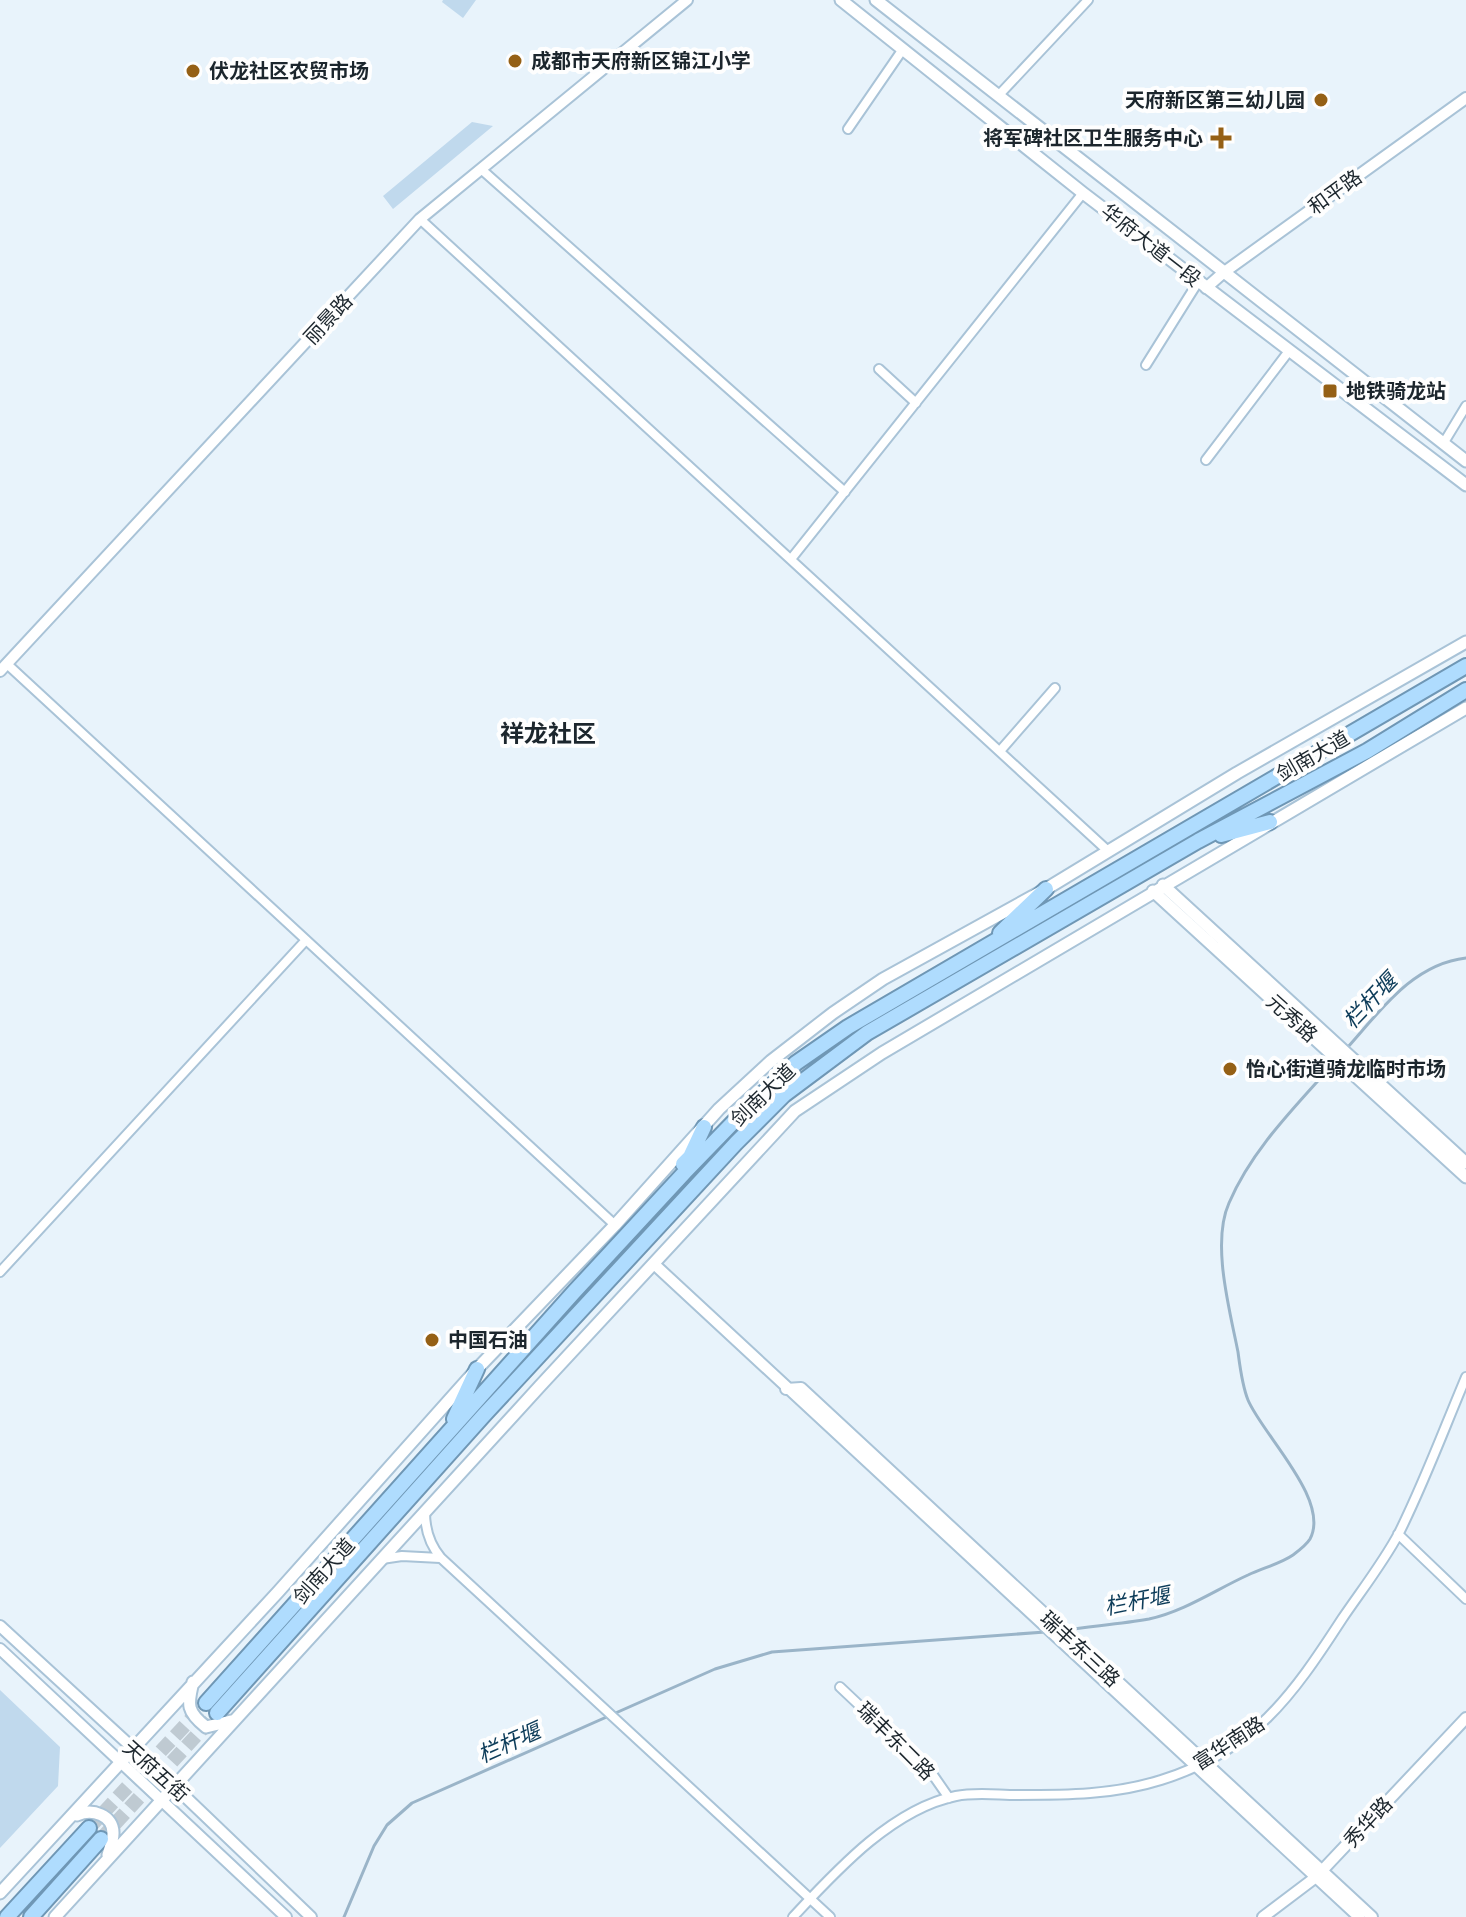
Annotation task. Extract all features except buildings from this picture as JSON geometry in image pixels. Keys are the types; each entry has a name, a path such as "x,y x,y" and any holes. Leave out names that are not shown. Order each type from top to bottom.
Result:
{"highway":[{"name":"剑南大道","path":"1466,666 848,1027 796,1063 749,1106 448,1432 212,1708 784,1095 867,1033 1198,841 1367,751 1466,690"},
{"path":"1198,841 1270,822"},
{"path":"981,951 1046,889"},
{"path":"617,1246 653,1198 690,1157 704,1127"},
{"path":"448,1432 477,1369"},
{"path":"7,1917 89,1828"},
{"path":"31,1917 101,1839"}],"main road":[{"name":"华府大道一段","path":"841,0 1083,193 1466,485"},
{"path":"876,0 1466,461"},
{"path":"0,1893 278,1592 477,1369 615,1225 719,1109 771,1061 883,979 1046,889 1466,642"},
{"path":"55,1917 795,1111 882,1053 1466,708"},
{"name":"元秀路","path":"1158,888 1332,1047 1466,1163"},
{"name":"元秀路","path":"1350,1063 1466,1177"},
{"path":"193,1682 188,1700 192,1716 206,1727 235,1720"},
{"path":"72,1818 87,1811 97,1812 109,1821 114,1832 107,1859"}],"street":[{"name":"丽景路","path":"3,667 420,219 687,0"},
{"path":"998,96 1088,0"},
{"path":"848,129 903,49"},
{"name":"和平路","path":"1202,285 1466,98"},
{"path":"481,169 845,492"},
{"path":"791,559 1083,193"},
{"path":"420,219 1108,851"},
{"path":"1146,365 1202,285"},
{"path":"1206,460 1289,351"},
{"path":"879,369 916,403"},
{"path":"1443,444 1466,406"},
{"path":"3,667 306,940 615,1225"},
{"path":"1000,751 1055,688"},
{"path":"0,1272 306,940"},
{"name":"瑞丰东三路","path":"654,1264 786,1389 1319,1874 1372,1917"},
{"name":"富华南路","path":"793,1917 862,1847 892,1825 949,1798 957,1795 1092,1794 1160,1780 1200,1765 1264,1723 1286,1701 1398,1534 1466,1377"},
{"path":"425,1512 425,1526 434,1550 441,1558 830,1917"},
{"path":"1398,1534 1466,1599"},
{"path":"382,1559 429,1555 441,1558"},
{"name":"天府五街","path":"0,1626 311,1917"},
{"name":"天府五街","path":"0,1649 286,1917"},
{"name":"瑞丰东二路","path":"840,1687 933,1775 949,1798"},
{"name":"秀华路","path":"1263,1917 1319,1874 1466,1718"},
{"name":"瑞丰东三路","path":"1319,1874 1359,1917"}],"shaded area":[{"path":"443,0 476,0 463,18"},
{"path":"472,122 493,126 393,209 383,196"},
{"path":"0,1690 60,1747 58,1786 0,1848"}],"waterway":[{"name":"栏杆堰","path":"1347,1048 1386,1004 1414,979 1447,962 1466,958"},
{"name":"栏杆堰","path":"1065,1630 1149,1619 1175,1611 1288,1558 1310,1539 1314,1523 1303,1487 1246,1394 1227,1297 1222,1237 1229,1203 1250,1164 1334,1063"},
{"name":"栏杆堰","path":"344,1917 374,1846 387,1825 412,1803 715,1669 772,1652 1045,1632"}],"tunnel":[{"path":"89,1828 206,1703"},
{"path":"101,1839 217,1713"}],"place":[{"name":"成都市天府新区锦江小学","path":"515,61"},
{"name":"伏龙社区农贸市场","path":"193,71"},
{"name":"天府新区第三幼儿园","path":"1321,100"},
{"name":"将军碑社区卫生服务中心","path":"1221,138"},
{"name":"地铁骑龙站","path":"1330,391"},
{"name":"怡心街道骑龙临时市场","path":"1230,1069"},
{"name":"中国石油","path":"432,1340"}],"district":[{"name":"祥龙社区","path":"548,734"}]}
